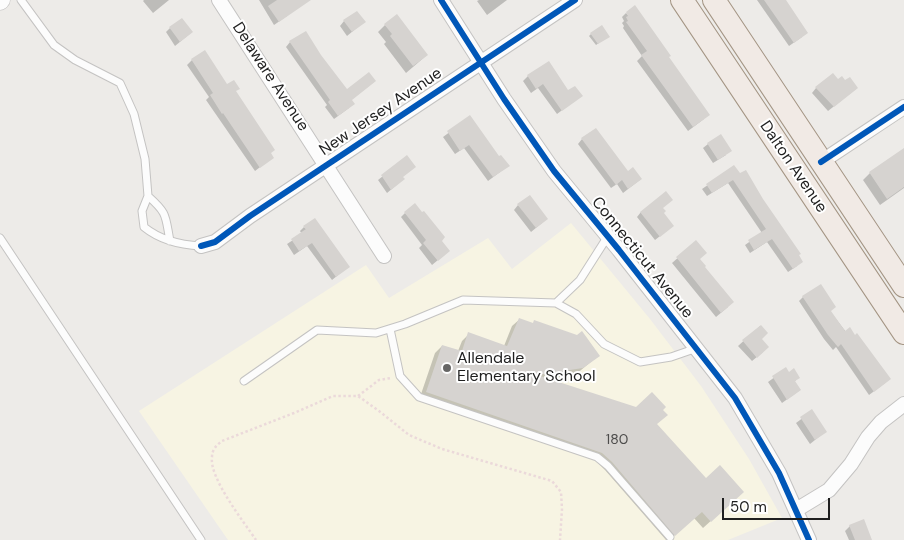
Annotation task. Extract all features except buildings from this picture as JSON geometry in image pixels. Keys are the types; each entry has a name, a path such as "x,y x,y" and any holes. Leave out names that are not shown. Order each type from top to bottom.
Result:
{"main road":[{"name":"Dalton Avenue","path":"682,0 904,333"},
{"name":"Dalton Avenue","path":"714,0 904,286"}],"street":[{"name":"Delaware Avenue","path":"219,0 384,256"},
{"name":"Connecticut Avenue","path":"441,0 504,99 554,171 608,236 735,398 779,473 809,540"},
{"name":"New Jersey Avenue","path":"201,246 215,242 250,216 575,0"},
{"path":"821,162 904,107"},
{"path":"796,510 830,490 851,464 868,437 881,422 904,404"}],"lane":[{"path":"21,0 54,45 75,60 120,83 134,114 145,159 148,196 142,212 144,226 152,234 184,246 201,246"},
{"path":"148,196 160,207 166,216 170,241"},
{"path":"556,303 580,280 608,236"},
{"path":"0,238 201,540"},
{"path":"244,381 317,330 376,333 406,324 464,300 556,303 576,314 604,344 640,362 671,358 697,348"},
{"path":"390,329 400,376 419,397 597,457 670,537"}],"path":[{"path":"358,396 379,380 400,376"},
{"path":"256,540 220,486 212,466 214,448 222,441 333,396 358,396 409,435 442,449 552,481 561,492 560,540"}],"shaded area":[{"name":"Allendale Elementary School","path":"571,223 650,319 701,386 749,459 782,518 728,540 228,540 139,411 366,265 389,298 488,238 512,269"}],"cycle path":[{"path":"441,0 504,99 554,171 619,250 735,398 779,473 809,540"},
{"path":"201,246 215,242 250,216 575,0"},
{"path":"821,162 904,107"}],"place":[{"name":"Allendale Elementary School","path":"447,368"}]}
